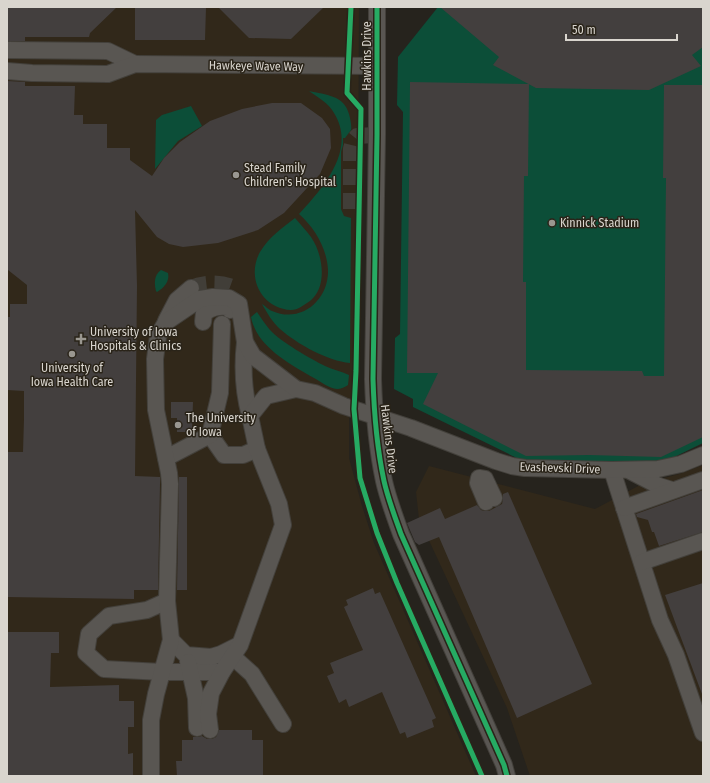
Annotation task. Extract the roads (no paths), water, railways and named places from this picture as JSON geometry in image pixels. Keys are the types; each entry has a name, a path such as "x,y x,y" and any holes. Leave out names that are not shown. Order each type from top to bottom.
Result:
{"street":[{"name":"Hawkins Drive","path":"377,7 377,135 373,379 375,416 380,459 384,482 401,534 504,765 507,776"},
{"name":"Hawkeye Wave Way","path":"7,50 108,51 135,64"},
{"name":"Hawkeye Wave Way","path":"7,71 32,73 108,74 135,64 377,66"},
{"path":"151,776 151,720 171,640 167,601 170,484 156,410 155,358 158,336 177,300 191,288"},
{"path":"171,640 186,654 203,729 211,694 222,672 236,651 283,525 278,504 257,449 244,395 244,337 239,304 234,288"},
{"path":"166,322 200,299 213,297 229,298 239,304"},
{"path":"202,322 204,313 212,308 219,306 228,308 253,356 296,389"},
{"path":"222,324 220,393 210,436 224,455 243,455 257,449"},
{"name":"Evashevski Drive","path":"296,389 315,393 344,406 411,428 512,466 525,468 612,470 658,469 681,464 703,455"},
{"path":"250,416 266,396 296,389"},
{"path":"166,458 210,436"},
{"path":"474,452 474,474 478,478 485,479 490,500"},
{"path":"612,470 660,620 676,655 703,733"},
{"path":"629,470 659,486 672,490"},
{"path":"624,508 703,480"},
{"path":"642,562 703,541"},
{"path":"167,601 147,610 109,616 89,634 86,653 104,669 162,672 222,672"},
{"path":"186,654 211,657 236,651"},
{"path":"236,651 283,724"}],"tunnel":[{"path":"351,209 351,149 353,141 357,136 377,135"},
{"path":"191,288 213,284 234,288"}],"place":[{"name":"Stead Family Children's Hospital","path":"236,175"},
{"name":"Kinnick Stadium","path":"552,223"},
{"name":"University of Iowa Hospitals & Clinics","path":"81,339"},
{"name":"University of Iowa Health Care","path":"72,354"},
{"name":"The University of Iowa","path":"178,425"}]}
